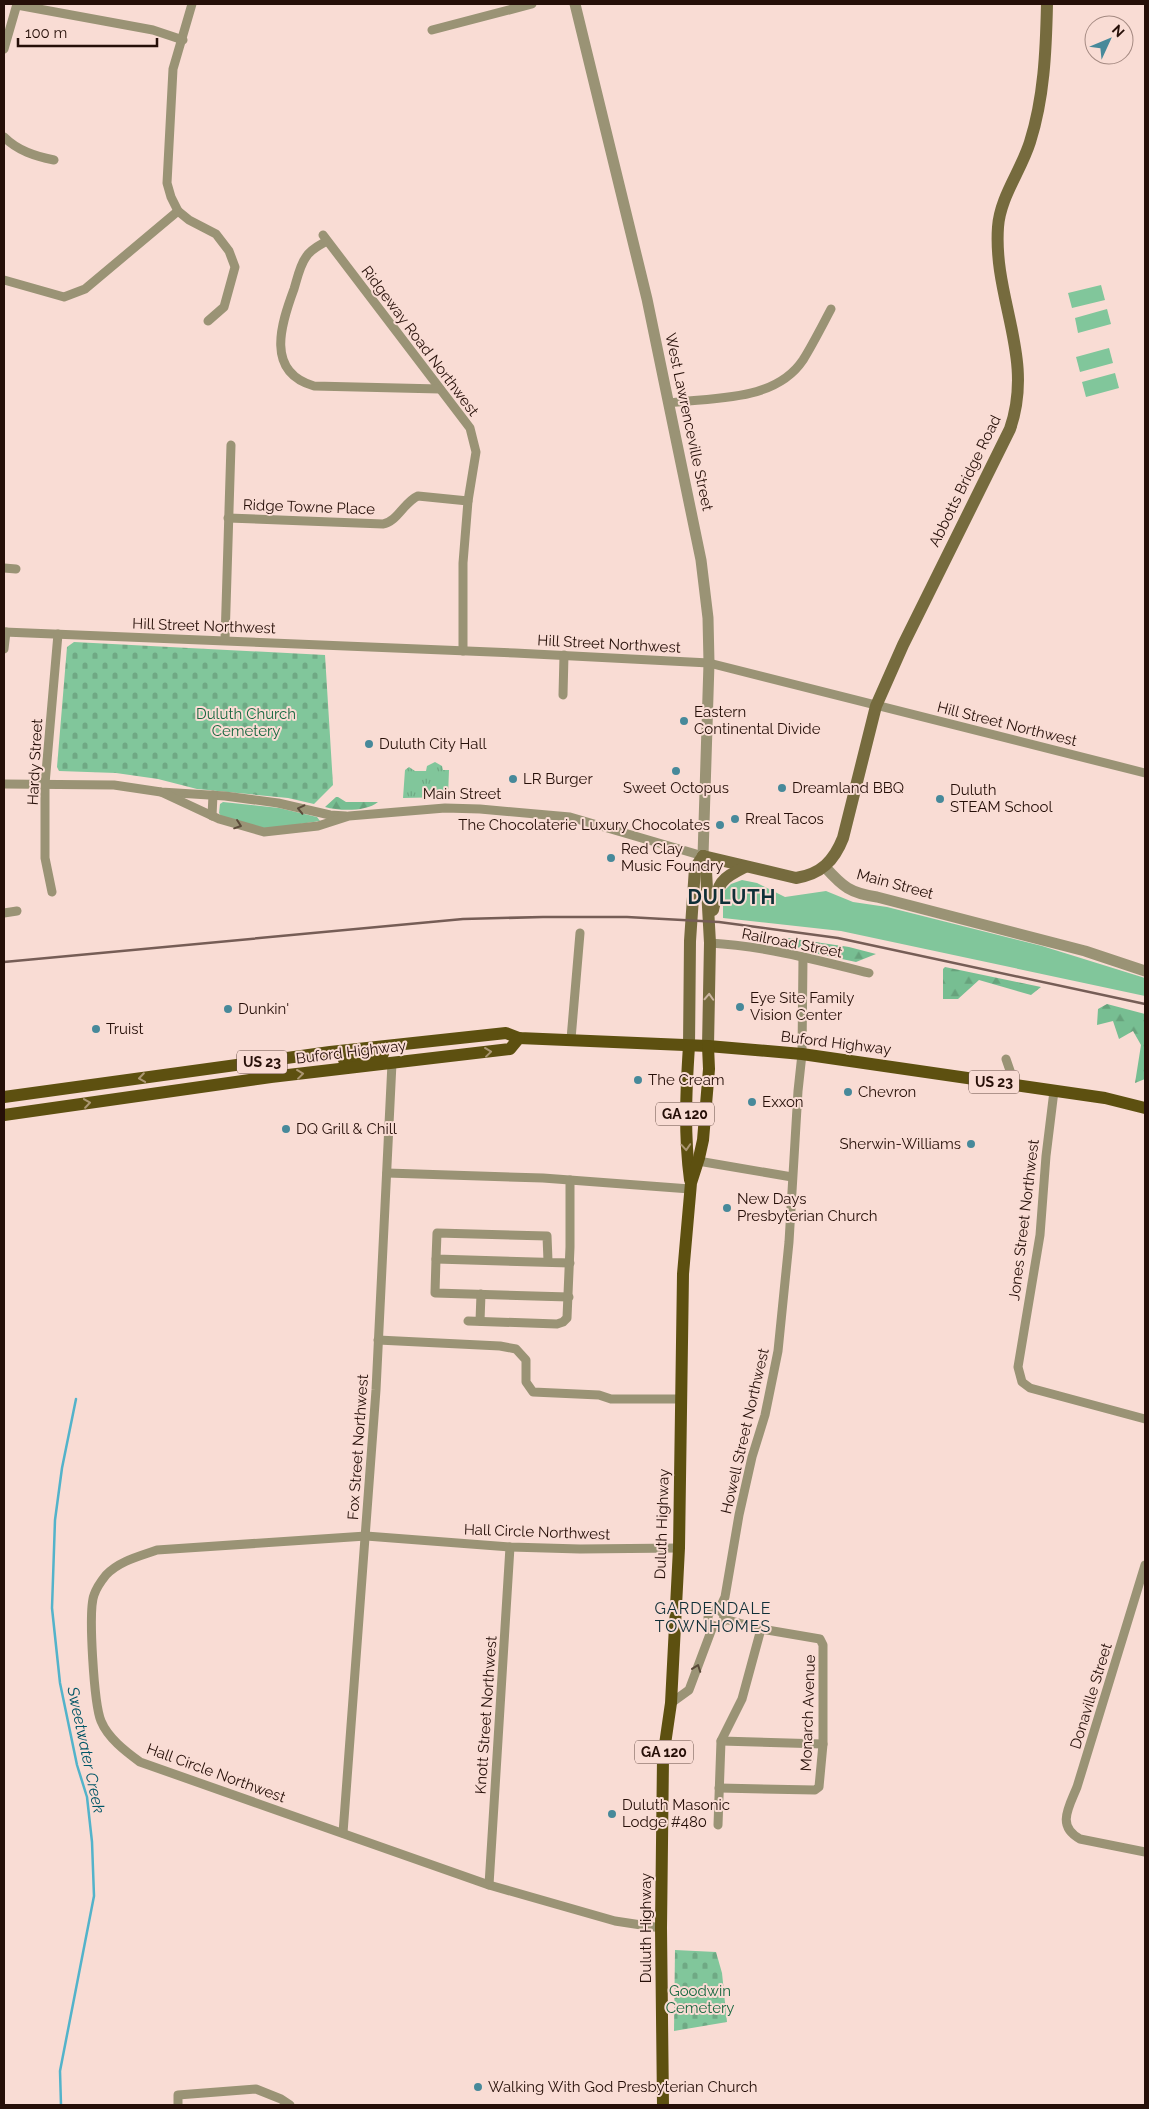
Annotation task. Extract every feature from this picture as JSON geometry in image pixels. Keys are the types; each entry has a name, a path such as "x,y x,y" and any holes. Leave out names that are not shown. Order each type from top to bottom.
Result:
{"main road":[{"name":"Abbotts Bridge Road","path":"825,867 834,858 843,838 876,706 903,645 1010,429 1017,409 1019,368 998,261 998,225 1009,187 1029,144 1041,95 1046,44 1047,4"},
{"name":"Main Street","path":"702,856 796,878 807,877 825,867"},
{"name":"West Lawrenceville Street","path":"702,856 706,871 710,943 708,1046"},
{"name":"West Lawrenceville Street","path":"689,1046 690,941 695,868 702,856"},
{"path":"709,921 712,916 718,886 729,875 745,867"},
{"name":"Buford Highway","path":"4,1097 397,1044 506,1033 519,1038 708,1046 802,1054 1105,1098 1145,1108"},
{"path":"392,1063 412,1050 458,1047 472,1037"},
{"name":"Buford Highway","path":"4,1114 322,1071 510,1049 519,1038"},
{"path":"322,1071 339,1061 390,1053 396,1049 397,1044"},
{"name":"Duluth Highway","path":"663,2105 661,1928 664,1758 671,1703 679,1548 683,1283 690,1186 685,1117 689,1046"},
{"name":"Duluth Highway","path":"690,1186 702,1149 709,1069 708,1046"},
{"path":"162,1093 167,1083 206,1076 217,1068"},
{"path":"41,1110 68,1097 73,1088"}],"street":[{"path":"4,49 17,4 153,30 182,40"},
{"path":"192,4 173,69 167,183 178,211 189,220 216,234 229,251 235,267 224,307 208,321"},
{"path":"432,30 532,4"},
{"name":"West Lawrenceville Street","path":"575,4 647,299 701,560 708,618 709,663 702,856"},
{"path":"4,137 12,145 33,156 54,160"},
{"path":"4,280 64,297 85,288 178,211"},
{"name":"Ridgeway Road Northwest","path":"440,389 314,386 301,382 293,376 281,356 279,346 288,304 304,258 325,238 470,428 476,452 468,500 463,563 463,650"},
{"path":"669,403 744,394 777,385 803,359 831,309"},
{"path":"225,640 231,445"},
{"name":"Ridge Towne Place","path":"228,518 383,524 388,523 410,500 418,496 468,500"},
{"path":"4,568 16,569"},
{"path":"4,649 5,632"},
{"name":"Hill Street Northwest","path":"5,632 463,650 709,663 1145,773"},
{"name":"Hardy Street","path":"52,892 45,858 45,784 58,634"},
{"path":"563,695 564,656"},
{"path":"4,784 114,785 161,792 213,795 278,803 330,815 349,816"},
{"path":"161,792 212,816 264,832 318,826 349,816"},
{"path":"212,816 213,795"},
{"name":"Main Street","path":"349,816 445,808 480,808 570,817 702,856"},
{"name":"Main Street","path":"825,867 844,887 857,894 877,897 1085,951 1145,971"},
{"path":"4,913 16,912"},
{"path":"571,1039 580,933"},
{"name":"Railroad Street","path":"710,943 803,957 869,973"},
{"name":"Howell Street Northwest","path":"719,1610 725,1597 740,1509 752,1457 765,1415 783,1317 802,1054 803,957"},
{"path":"1006,1059 1015,1085"},
{"name":"Fox Street Northwest","path":"343,1833 366,1536 392,1063"},
{"name":"Jones Street Northwest","path":"1054,1091 1046,1156 1040,1236 1018,1367 1022,1382 1030,1388 1145,1419"},
{"path":"698,1161 792,1177"},
{"path":"387,1174 690,1186"},
{"path":"468,1320 557,1324 567,1318 570,1262 570,1180"},
{"path":"548,1261 548,1236 437,1233 435,1293 569,1297"},
{"path":"436,1258 570,1262"},
{"path":"480,1321 481,1294"},
{"path":"378,1340 500,1346 516,1349 526,1360 526,1382 532,1392 599,1395 611,1399 682,1399"},
{"name":"Hall Circle Northwest","path":"661,1928 615,1921 489,1885 140,1762 124,1750 106,1732 100,1720 94,1673 91,1616 94,1594 107,1574 132,1558 174,1549 366,1536 510,1547 580,1549 679,1548"},
{"name":"Knott Street Northwest","path":"489,1885 510,1547"},
{"name":"Donaville Street","path":"1145,1565 1077,1787 1066,1815 1070,1833 1080,1839 1145,1852"},
{"path":"712,1610 719,1610 724,1614 724,1619 720,1625 713,1626 708,1621 708,1614 712,1610"},
{"name":"Monarch Avenue","path":"719,1788 814,1790 819,1787 823,1744 824,1645 820,1638 761,1630 724,1619"},
{"path":"671,1703 689,1690 713,1626"},
{"path":"718,1825 721,1742 742,1698 761,1630"},
{"path":"721,1742 823,1744"},
{"path":"178,2105 178,2095 256,2089 290,2105"}],"green space":[{"path":"1101,285 1105,300 1072,308 1068,293"},
{"path":"1107,309 1111,324 1078,333 1075,318"},
{"path":"1109,348 1113,363 1080,372 1076,357"},
{"path":"1115,373 1119,388 1086,397 1082,382"},
{"name":"Duluth Church Cemetery","path":"74,642 325,655 333,785 314,804 288,798 197,789 158,779 116,773 59,771 57,767 67,647"},
{"path":"435,762 442,766 443,770 449,770 448,797 403,798 405,770 409,767 415,771 426,771 427,766"},
{"path":"336,797 346,802 378,802 367,808 352,810 325,807"},
{"path":"223,802 279,808 317,817 320,821 267,829 221,816 219,813 220,804"},
{"path":"742,880 757,883 785,897 826,891 853,902 887,907 1042,946 1145,978 1145,996 841,931 723,918 723,892 731,884"},
{"path":"788,938 849,947 876,954 856,962 809,952 783,941"},
{"path":"945,967 1041,987 1031,995 979,980 958,999 943,999 943,969"},
{"path":"1107,1004 1145,1014 1145,1079 1135,1083 1141,1045 1133,1031 1119,1039 1113,1021 1097,1025 1098,1009"},
{"name":"Goodwin Cemetery","path":"675,1950 716,1952 722,1973 727,2022 674,2031"}],"waterway":[{"name":"Sweetwater Creek","path":"61,2105 60,2071 94,1896 92,1842 87,1797 77,1765 60,1683 52,1608 55,1520 62,1468 76,1399"}],"railway":[{"path":"4,962 463,919 627,917 719,922 838,938 1145,1004"}],"place":[{"name":"Eastern Continental Divide","path":"684,721"},
{"name":"Duluth City Hall","path":"369,744"},
{"name":"Sweet Octopus","path":"676,771"},
{"name":"LR Burger","path":"513,779"},
{"name":"Dreamland BBQ","path":"782,788"},
{"name":"Duluth STEAM School","path":"940,799"},
{"name":"Rreal Tacos","path":"735,819"},
{"name":"The Chocolaterie Luxury Chocolates","path":"720,825"},
{"name":"Red Clay Music Foundry","path":"611,858"},
{"name":"Eye Site Family Vision Center","path":"740,1007"},
{"name":"Dunkin'","path":"228,1009"},
{"name":"Truist","path":"96,1029"},
{"name":"The Cream","path":"638,1080"},
{"name":"Chevron","path":"848,1092"},
{"name":"Exxon","path":"752,1102"},
{"name":"DQ Grill & Chill","path":"286,1129"},
{"name":"Sherwin-Williams","path":"971,1144"},
{"name":"New Days Presbyterian Church","path":"727,1208"},
{"name":"Duluth Masonic Lodge #480","path":"612,1814"},
{"name":"Walking With God Presbyterian Church","path":"478,2087"}],"district":[{"name":"DULUTH","path":"732,897"},
{"name":"GARDENDALE TOWNHOMES","path":"713,1617"}]}
